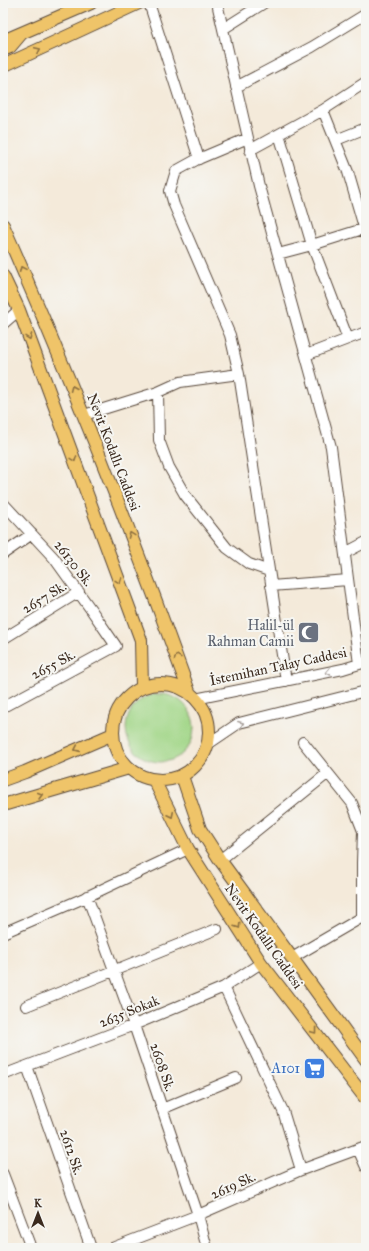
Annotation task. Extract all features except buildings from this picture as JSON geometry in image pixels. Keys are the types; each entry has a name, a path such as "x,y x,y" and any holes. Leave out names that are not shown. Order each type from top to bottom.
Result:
{"main road":[{"path":"3,41 91,3"},
{"path":"3,66 139,3"},
{"path":"3,50 10,47 22,33"},
{"name":"Nevit Kodallı Caddesi","path":"3,225 84,415 193,696"},
{"path":"3,276 19,310 141,640 142,687"},
{"path":"154,684 167,684 179,687 193,696 207,716 210,730 208,744 202,757 193,768 182,776 168,780 154,780 140,776 129,768 121,759 115,747 113,734 114,719 120,705 131,694 142,687 154,684"},
{"path":"3,780 113,734"},
{"path":"3,806 129,768"},
{"name":"Nevit Kodallı Caddesi","path":"182,776 200,829 220,860 366,1060"},
{"name":"Nevit Kodallı Caddesi","path":"154,780 188,849 261,963 366,1099"}],"street":[{"path":"149,3 199,159"},
{"path":"216,3 259,186 331,447 348,580 363,663"},
{"path":"223,29 264,3"},
{"path":"236,87 312,48 366,14"},
{"path":"250,150 323,110 366,82"},
{"path":"278,254 365,230 348,172 323,110"},
{"path":"336,140 366,128"},
{"path":"280,134 312,245 348,339"},
{"path":"248,138 199,159 176,171 170,191 174,205 230,335 239,374 286,681"},
{"path":"3,324 19,310"},
{"path":"306,355 366,332"},
{"path":"84,415 158,392 180,382 239,374"},
{"path":"158,392 159,440 169,467 185,495 227,548 249,564 269,571"},
{"name":"26130 Sk.","path":"4,506 54,558 116,646"},
{"path":"3,554 32,534"},
{"path":"345,553 366,542"},
{"path":"271,586 348,580"},
{"name":"2657 Sk.","path":"3,638 79,592"},
{"name":"2655 Sk.","path":"3,706 116,646"},
{"name":"İstemihan Talay Caddesi","path":"193,696 286,681 343,669 363,663"},
{"path":"208,744 239,723 366,691"},
{"path":"292,958 364,916 363,831 352,803 303,742"},
{"path":"220,860 328,773"},
{"path":"3,933 88,896 188,849"},
{"name":"2608 Sk.","path":"88,896 134,1025 198,1215 207,1248"},
{"path":"26,1006 217,929"},
{"name":"2635 Sokak","path":"3,1075 134,1025 224,986 261,963"},
{"path":"224,986 283,1111 301,1170"},
{"name":"2612 Sk.","path":"27,1066 91,1248"},
{"path":"162,1109 236,1078"},
{"path":"362,1148 366,1167"},
{"name":"2619 Sk.","path":"112,1248 198,1215 301,1170 362,1148"},
{"path":"3,1174 31,1248"}],"green space":[{"path":"160,694 173,697 184,704 191,715 194,728 191,741 184,752 173,759 160,762 147,759 136,752 129,741 126,728 129,715 136,704 147,697"}],"place":[{"name":"Halil-ül Rahman Camii","path":"309,633"},
{"name":"A101","path":"315,1068"}]}
